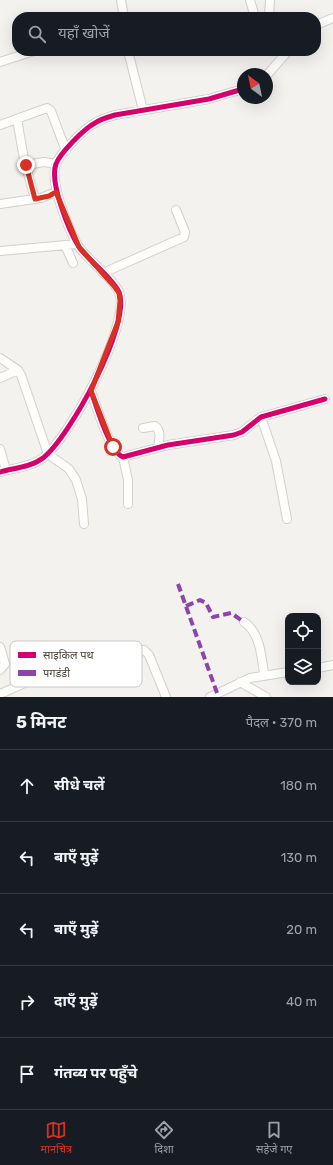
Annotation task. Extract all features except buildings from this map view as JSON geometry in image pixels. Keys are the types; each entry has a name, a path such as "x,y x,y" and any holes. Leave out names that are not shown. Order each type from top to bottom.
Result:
{"street":[{"path":"121,0 123,12"},
{"path":"250,0 254,12"},
{"path":"269,12 270,0"},
{"path":"321,23 333,18"},
{"path":"0,62 19,56"},
{"path":"129,56 143,110"},
{"path":"273,68 284,56"},
{"path":"0,449 3,471 35,463 48,454 69,428 91,391 118,322 120,309 119,293 78,244 56,192 54,179 56,164 66,151 94,123 115,115 210,99 237,91"},
{"path":"0,125 47,108 51,111 66,151"},
{"path":"17,118 26,165 35,199"},
{"path":"26,165 44,162 56,164"},
{"path":"0,204 49,196 56,192"},
{"path":"103,273 184,237 185,232 176,210"},
{"path":"0,252 78,244"},
{"path":"65,245 73,263"},
{"path":"0,358 18,370 23,379 48,454 66,466 73,474 82,499 84,524"},
{"path":"0,378 18,370"},
{"path":"91,391 113,447 120,456 124,457 158,447 234,435 242,432 261,417 326,399"},
{"path":"261,417 276,461 287,519"},
{"path":"143,428 155,426 158,428 160,432 158,447"},
{"path":"124,457 128,480 128,504"},
{"path":"244,622 252,628 254,633 262,659 264,676"},
{"path":"0,647 5,664 0,670"},
{"path":"142,650 149,655 166,697"},
{"path":"321,667 333,665"},
{"path":"210,697 240,682 285,672"},
{"path":"240,682 266,697"},
{"path":"0,694 16,687"}],"marked path":[{"path":"178,584 217,693"},
{"path":"186,606 200,600 206,603 213,617 231,613 244,622"}],"cycle path":[{"path":"0,472 22,467 43,458 68,428 96,380 108,353 121,308 119,292 106,275 79,247 70,230 61,206 55,182 56,164 58,159 73,141 85,130 105,118 209,99 237,91"},
{"path":"91,391 108,438 118,454 123,457 168,445 234,435 242,432 261,417 325,399"}],"route":[{"path":"26,165 35,199 49,196 56,192 79,247 119,293 120,309 118,322 91,391 113,447"}]}
